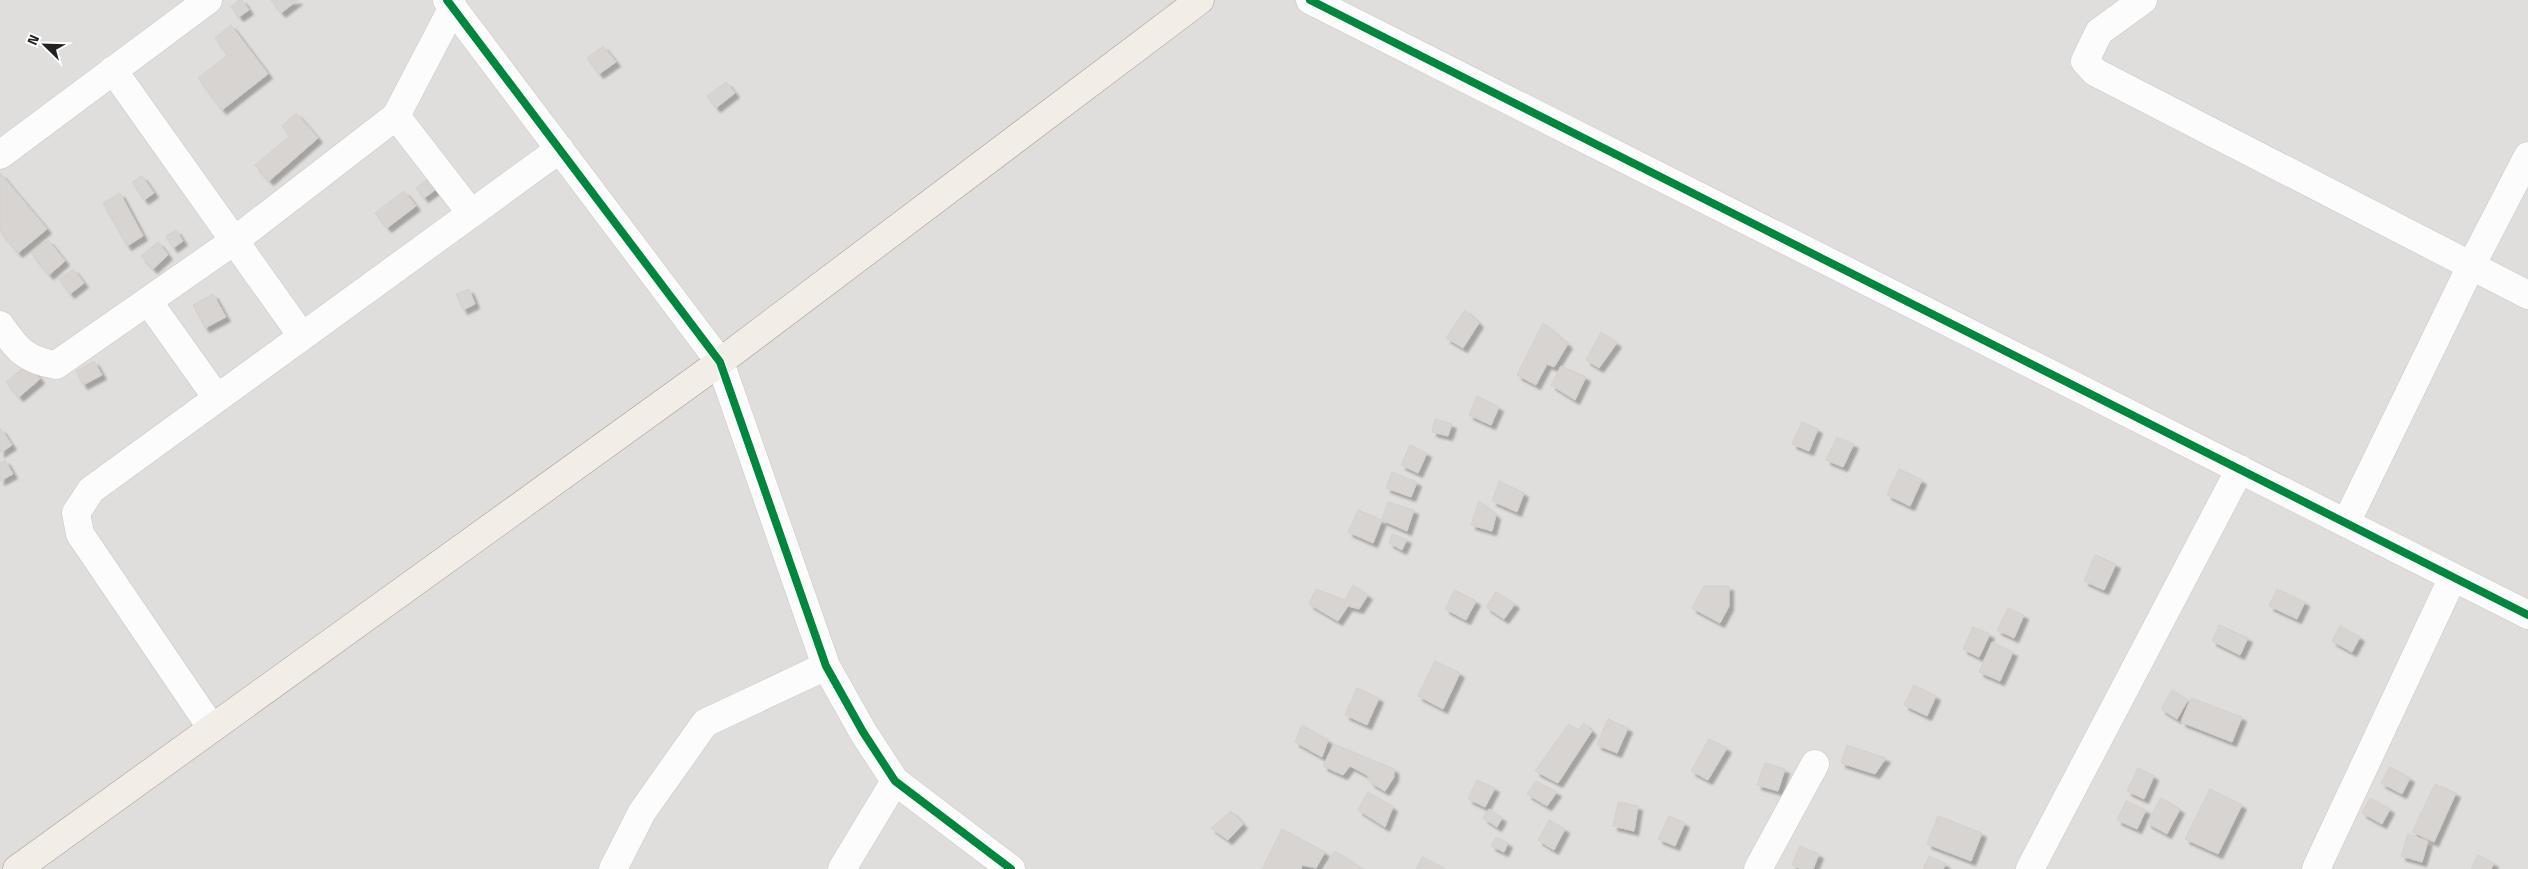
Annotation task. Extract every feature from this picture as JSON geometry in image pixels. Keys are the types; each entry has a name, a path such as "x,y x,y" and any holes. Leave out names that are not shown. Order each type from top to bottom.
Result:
{"main road":[{"path":"17,869 211,727 720,362 1200,0"}],"street":[{"path":"0,155 208,0"},
{"path":"1310,0 2528,615"},
{"path":"2143,0 2099,32 2085,61 2095,72 2528,294"},
{"path":"0,325 18,351 40,362 56,365 234,241 396,116 450,4 720,362 826,666 863,732 895,780 1011,869"},
{"path":"113,70 302,336"},
{"path":"396,116 471,213"},
{"path":"211,727 80,534 76,513 90,490 560,149"},
{"path":"2346,523 2471,266 2528,156"},
{"path":"148,301 217,398"},
{"path":"2030,869 2240,469"},
{"path":"2316,869 2453,577"},
{"path":"613,869 642,812 705,723 826,666"},
{"path":"1758,869 1815,764"},
{"path":"842,869 895,780"}],"shaded area":[{"path":"0,0 2528,0 2528,869 0,869"}],"building":[{"path":"239,0 242,0 249,10 239,17 231,7"},
{"path":"271,0 298,0 281,13"},
{"path":"231,25 268,74 222,110 198,78 228,55 215,38"},
{"path":"603,46 616,62 599,74 587,58"},
{"path":"726,82 735,93 716,108 707,96"},
{"path":"296,113 318,138 269,181 255,165 290,136 282,126"},
{"path":"0,173 47,229 18,253 0,231"},
{"path":"142,176 154,193 144,200 132,182"},
{"path":"430,177 438,188 424,198 416,188"},
{"path":"404,191 416,206 387,228 375,213"},
{"path":"120,193 143,236 127,246 103,203"},
{"path":"176,230 183,241 173,248 166,236"},
{"path":"48,240 65,261 49,275 31,253"},
{"path":"158,242 168,255 153,269 141,256"},
{"path":"73,269 84,283 70,294 59,279"},
{"path":"469,289 475,304 463,310 456,294"},
{"path":"213,294 226,317 205,328 193,305"},
{"path":"1465,310 1479,323 1463,348 1446,338"},
{"path":"1543,323 1568,344 1554,367 1547,364 1536,385 1517,375"},
{"path":"1601,332 1617,343 1599,368 1586,360"},
{"path":"94,361 102,375 83,385 76,371"},
{"path":"28,364 40,379 19,397 6,382"},
{"path":"1561,366 1586,377 1575,400 1551,385"},
{"path":"1477,396 1499,407 1491,425 1469,415"},
{"path":"1435,419 1452,424 1448,436 1432,432"},
{"path":"1802,422 1818,429 1809,451 1792,444"},
{"path":"0,428 12,445 0,453"},
{"path":"1837,437 1854,444 1843,467 1826,460"},
{"path":"1410,445 1427,453 1418,473 1401,465"},
{"path":"5,460 13,474 0,481 0,463"},
{"path":"1899,469 1922,480 1910,506 1887,495"},
{"path":"1392,472 1417,482 1411,497 1386,488"},
{"path":"1499,481 1524,493 1517,512 1492,501"},
{"path":"1479,501 1496,515 1492,531 1471,525"},
{"path":"1388,502 1414,510 1407,531 1382,520"},
{"path":"1358,510 1382,520 1373,543 1348,532"},
{"path":"1392,534 1407,539 1402,550 1389,543"},
{"path":"2095,555 2116,564 2104,590 2084,581"},
{"path":"1353,585 1368,595 1359,609 1348,606 1338,621 1309,604 1316,589 1345,600"},
{"path":"1704,586 1729,586 1729,606 1720,623 1692,608"},
{"path":"2277,589 2305,602 2297,619 2269,606"},
{"path":"1455,590 1476,601 1466,620 1445,609"},
{"path":"1496,592 1515,604 1504,619 1486,607"},
{"path":"2008,608 2024,615 2014,638 1997,630"},
{"path":"2219,625 2248,638 2240,655 2212,641"},
{"path":"2340,626 2360,637 2352,652 2332,641"},
{"path":"1973,627 1990,634 1979,657 1963,649"},
{"path":"1992,642 2013,652 2000,681 1979,672"},
{"path":"1435,661 1460,673 1443,709 1418,696"},
{"path":"1914,685 1936,696 1927,716 1904,705"},
{"path":"1357,688 1379,698 1367,725 1345,715"},
{"path":"2172,690 2188,700 2177,719 2161,709"},
{"path":"2191,698 2242,717 2232,742 2181,722"},
{"path":"1608,719 1628,728 1617,753 1597,745"},
{"path":"1584,723 1592,731 1558,783 1535,771 1569,724 1578,730"},
{"path":"1302,725 1328,740 1322,757 1295,742"},
{"path":"1709,739 1727,748 1708,780 1691,771"},
{"path":"1334,744 1394,769 1394,777 1385,791 1371,783 1367,775 1350,766 1343,775 1323,766"},
{"path":"1847,745 1886,758 1875,774 1841,763"},
{"path":"1765,763 1785,769 1778,791 1757,785"},
{"path":"2390,767 2410,778 2402,794 2381,783"},
{"path":"2138,768 2154,776 2144,799 2127,791"},
{"path":"1477,780 1495,788 1485,807 1468,799"},
{"path":"1536,781 1557,792 1547,806 1527,794"},
{"path":"2435,784 2456,793 2434,842 2412,832"},
{"path":"2210,789 2242,805 2218,854 2185,839"},
{"path":"1368,792 1393,807 1385,827 1358,810"},
{"path":"2161,798 2180,809 2167,834 2147,823"},
{"path":"2370,798 2390,809 2382,824 2362,813"},
{"path":"2126,801 2146,810 2137,829 2117,820"},
{"path":"1618,802 1638,806 1634,831 1613,826"},
{"path":"1489,809 1502,818 1497,827 1483,818"},
{"path":"1231,811 1243,824 1228,840 1211,828"},
{"path":"1669,816 1685,823 1675,846 1658,839"},
{"path":"1938,816 1982,833 1971,861 1927,844"},
{"path":"1549,820 1565,829 1554,850 1538,840"},
{"path":"1282,829 1325,852 1316,868 1302,865 1301,869 1262,869"},
{"path":"2408,834 2428,841 2422,862 2401,856"},
{"path":"1496,837 1508,843 1504,852 1491,846"},
{"path":"1800,846 1819,854 1813,869 1801,869 1792,865"},
{"path":"1335,851 1363,869 1323,869"},
{"path":"2478,855 2494,863 2491,869 2471,869"},
{"path":"1929,856 1946,864 1943,869 1923,869"},
{"path":"1422,857 1444,868 1444,869 1416,869"}],"cycle path":[{"path":"447,0 720,362 826,666 863,732 895,781 1011,869"},
{"path":"1310,0 2528,615"}]}
